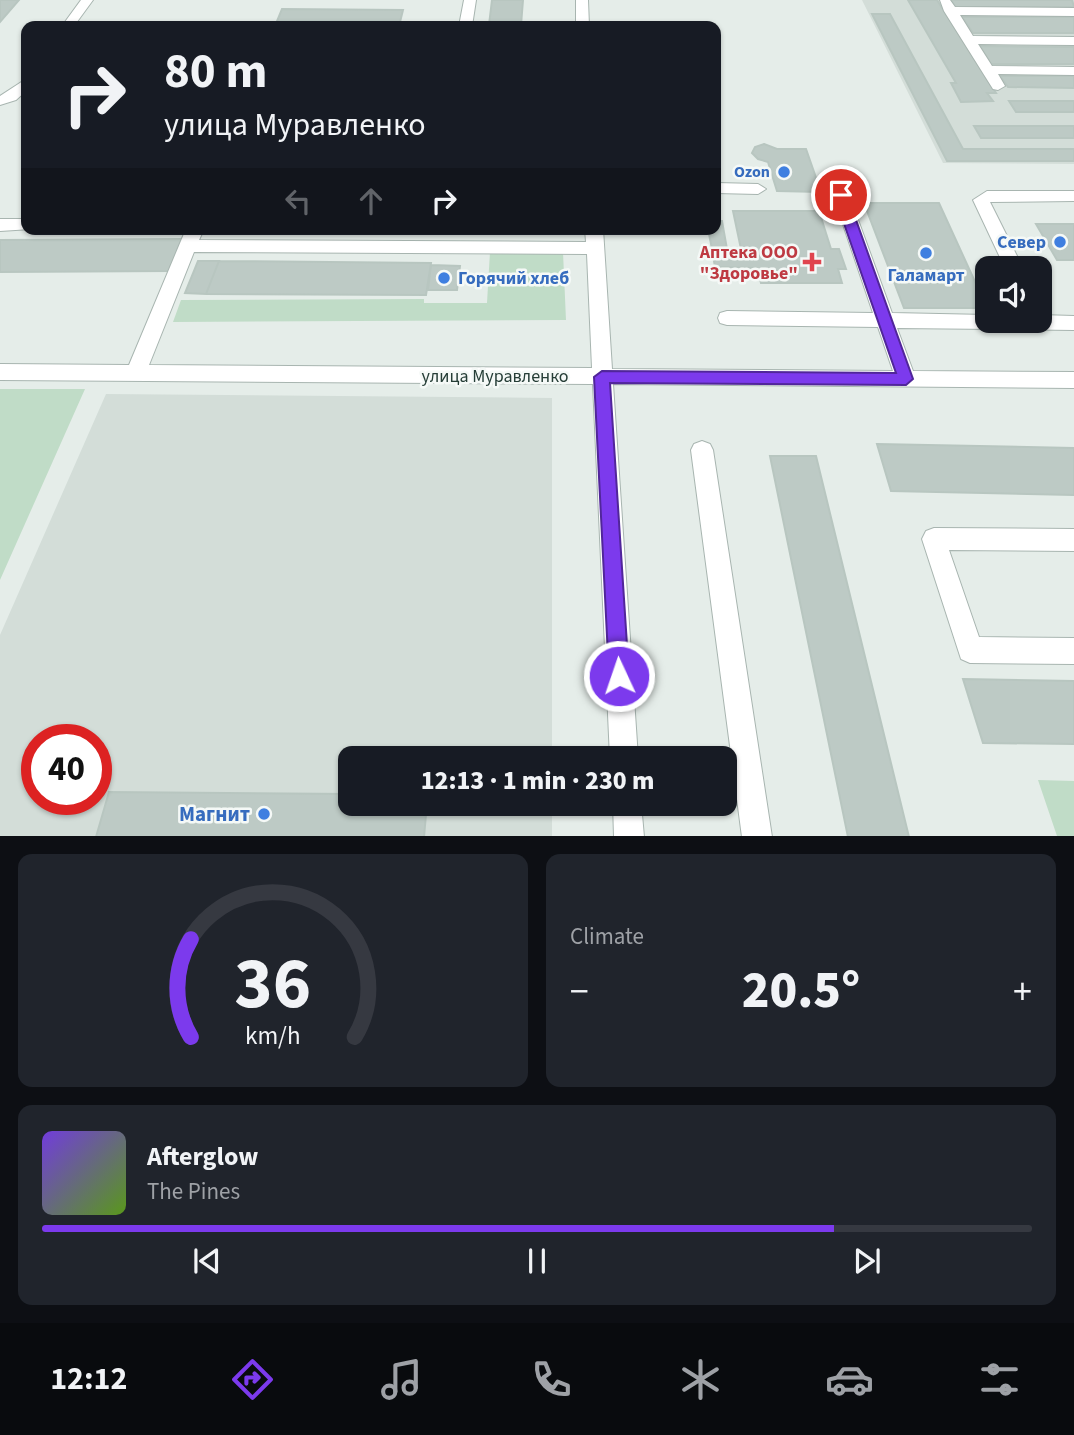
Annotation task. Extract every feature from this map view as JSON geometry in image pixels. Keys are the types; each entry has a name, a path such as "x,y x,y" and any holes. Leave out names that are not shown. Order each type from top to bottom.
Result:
{"street":[{"path":"72,21 87,0"},
{"path":"467,21 470,0"},
{"path":"582,0 583,21"},
{"path":"947,6 1074,12"},
{"path":"947,6 998,86"},
{"path":"969,40 1074,41"},
{"path":"988,70 1074,71"},
{"path":"0,101 11,97 21,88"},
{"path":"721,188 758,189"},
{"path":"841,195 906,379"},
{"path":"1008,256 981,200 986,196 1074,196"},
{"path":"0,225 21,225"},
{"path":"136,373 192,238 594,239 623,746"},
{"path":"727,318 975,320"},
{"path":"1052,321 1074,323"},
{"name":"улица Муравленко","path":"0,372 1074,380"},
{"path":"702,450 757,836"},
{"path":"1074,540 934,539 970,650 1074,651"},
{"path":"628,816 629,836"}],"shaded area":[{"path":"862,0 1074,0 1074,164 943,163"},
{"path":"106,394 552,398 552,746 338,746 338,816 552,816 552,836 0,836 0,635"}],"green space":[{"path":"490,252 563,252 566,320 173,322 181,300 424,299 424,303 487,303"},
{"path":"0,389 85,389 0,580"},
{"path":"1038,780 1074,781 1074,836 1057,836"}],"building":[{"path":"0,0 19,0 0,22"},
{"path":"492,0 523,0 521,21 489,21"},
{"path":"908,0 937,0 996,93 987,93 993,101 961,102 951,83 956,83"},
{"path":"951,0 1072,0 1074,7 955,7"},
{"path":"282,9 403,10 400,21 277,21"},
{"path":"872,14 890,14 963,149 1074,149 1074,161 947,161"},
{"path":"962,17 1074,17 1074,33 973,33"},
{"path":"980,46 1074,47 1074,64 991,64"},
{"path":"1000,76 1074,76 1074,88 1008,87"},
{"path":"1009,101 1074,101 1074,112 1016,112"},
{"path":"974,126 1074,126 1074,138 981,138"},
{"path":"764,144 777,149 806,149 821,192 777,191 768,162 758,159 752,153 755,147"},
{"path":"864,203 939,203 975,282 975,308 904,308"},
{"path":"733,211 819,211 831,249 839,249 846,269 838,269 842,283 761,283 757,268 715,267 712,249 741,249"},
{"path":"722,221 727,249 712,249 709,235 721,235"},
{"name":"Север","path":"1036,224 1074,224 1074,260 1057,260"},
{"path":"184,239 171,271 0,272 0,240"},
{"path":"198,261 219,261 206,294 185,293"},
{"path":"219,261 431,263 426,295 206,294"},
{"name":"Горячий хлеб","path":"431,265 460,266 457,290 428,290"},
{"path":"877,444 1074,448 1074,495 891,491"},
{"path":"770,456 816,456 909,836 848,836"},
{"path":"963,679 1074,681 1074,744 983,743"},
{"name":"Магнит","path":"112,792 338,794 338,816 426,816 424,836 96,836 102,815 112,815"}],"place":[{"name":"Ozon","path":"784,172"},
{"name":"Север","path":"1060,242"},
{"name":"Галамарт","path":"926,253"},
{"name":"Аптека ООО \"Здоровье\"","path":"812,262"},
{"name":"Горячий хлеб","path":"444,278"},
{"name":"Магнит","path":"264,814"}],"route":[{"path":"619,676 602,377 906,379 841,195"}]}
